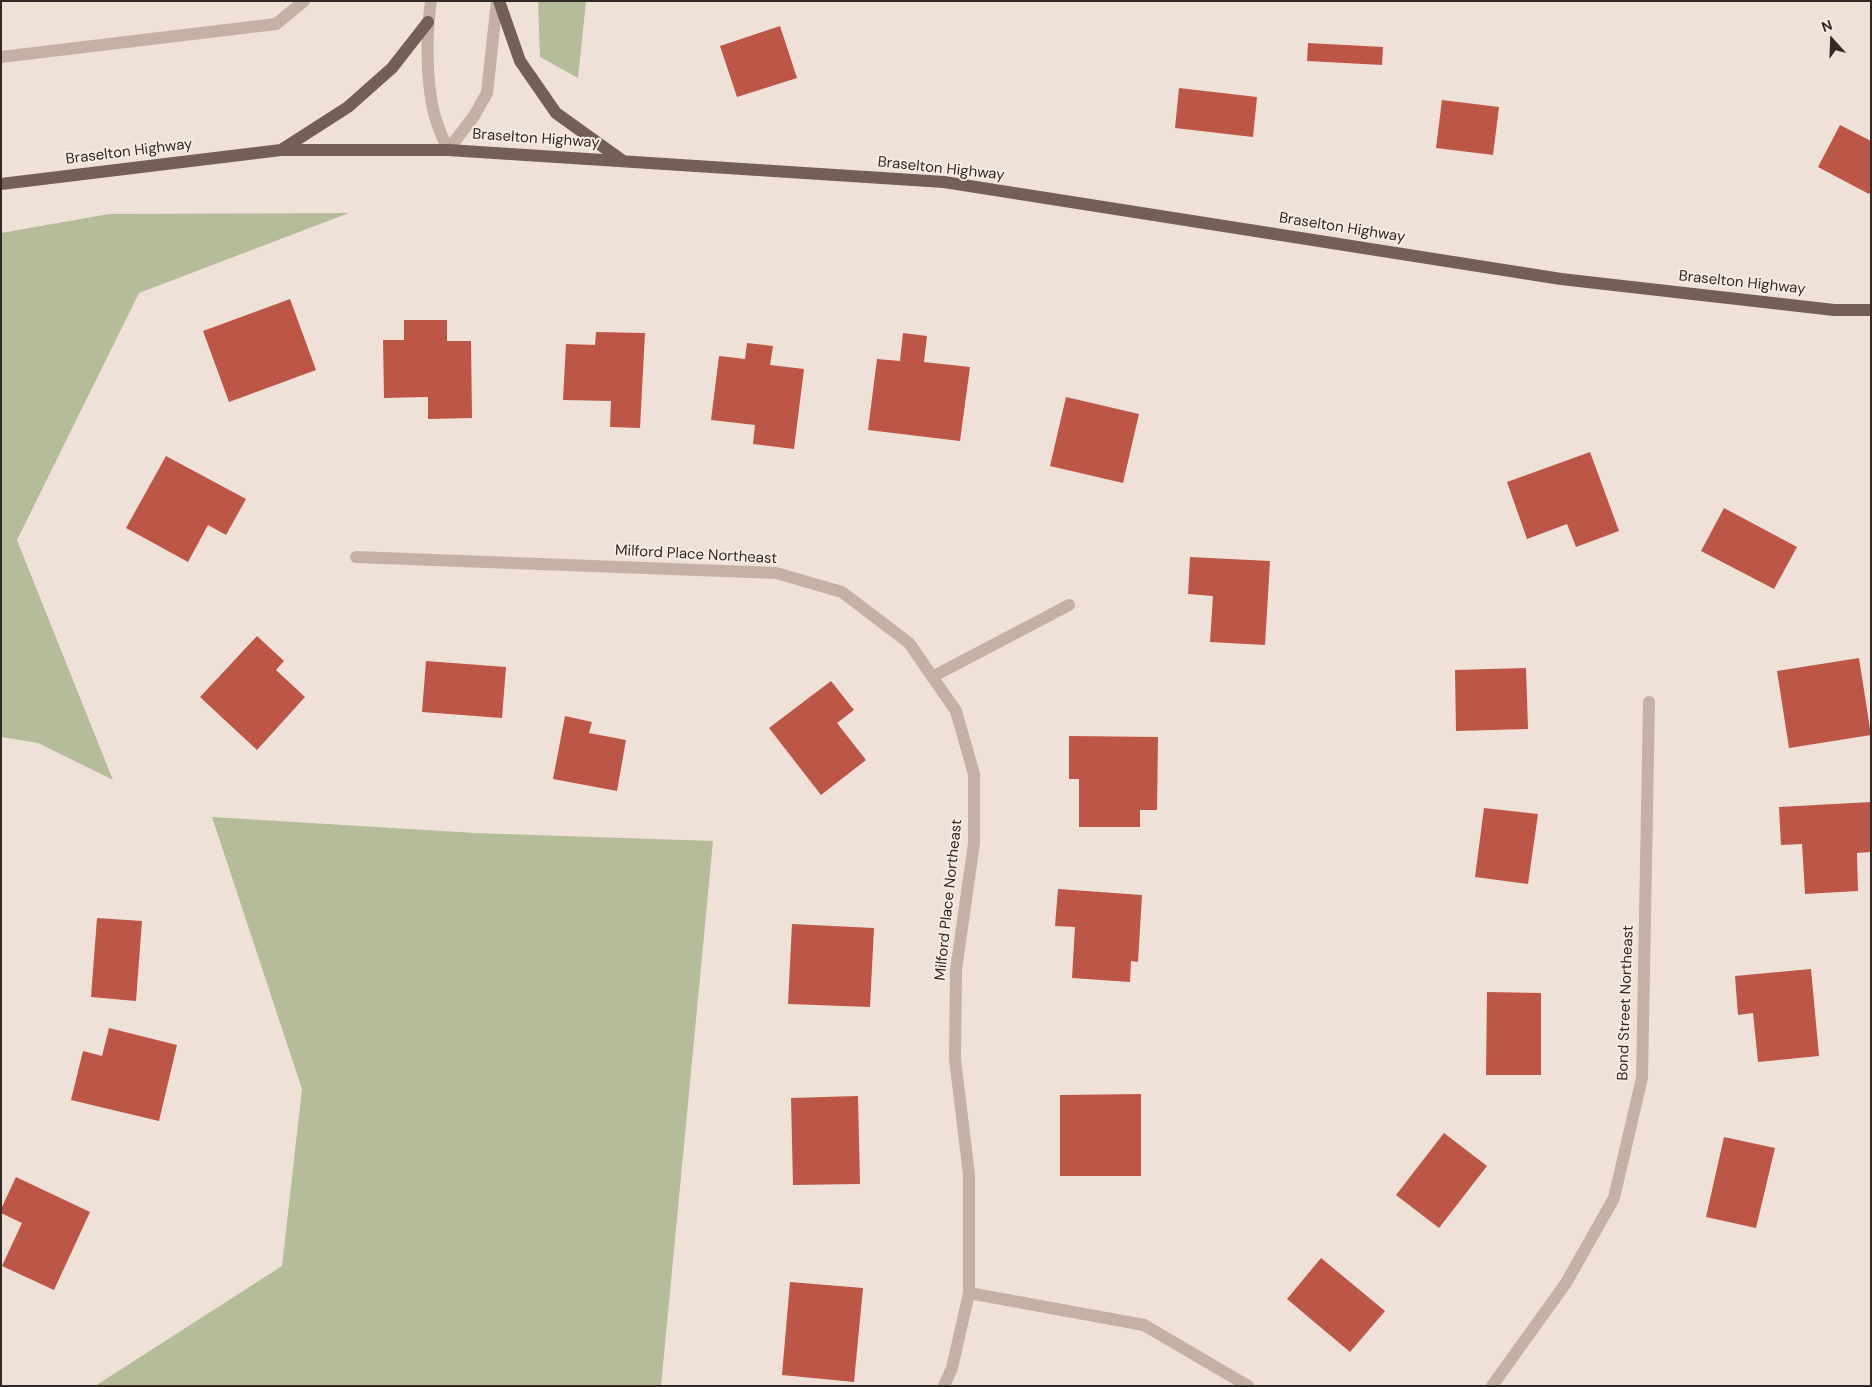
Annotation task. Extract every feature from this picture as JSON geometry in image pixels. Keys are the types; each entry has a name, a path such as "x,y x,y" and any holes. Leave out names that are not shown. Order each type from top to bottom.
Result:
{"main road":[{"path":"498,1 520,61 556,113 623,161"},
{"path":"282,150 348,108 392,68 428,22"},
{"name":"Braselton Highway","path":"1,184 282,150 448,150 944,182 1562,279 1834,310 1871,310"}],"street":[{"path":"1,57 276,24 304,1"},
{"path":"431,1 428,22 430,92 434,115 448,150"},
{"path":"448,150 474,116 487,93 498,1"},
{"name":"Milford Place Northeast","path":"356,557 776,574 842,592 909,643 956,711 974,774 974,844 956,970 955,1058 969,1175 969,1294 952,1368 944,1386"},
{"path":"932,677 1069,604"},
{"name":"Bond Street Northeast","path":"1492,1386 1566,1283 1614,1198 1642,1078 1649,702"},
{"path":"969,1294 1144,1325 1248,1386"}],"green space":[{"path":"538,1 586,1 578,78 540,57"},
{"path":"349,213 139,293 17,540 113,780 38,743 1,737 1,233 109,214"},
{"path":"212,817 475,833 713,841 661,1386 95,1386 282,1266 302,1089"}],"building":[{"path":"780,26 797,78 737,97 720,46"},
{"path":"1308,43 1383,47 1382,65 1307,61"},
{"path":"1179,88 1257,97 1253,137 1175,128"},
{"path":"1442,100 1499,107 1493,155 1436,148"},
{"path":"1840,125 1871,141 1871,191 1869,194 1818,167"},
{"path":"290,299 316,370 229,402 203,331"},
{"path":"404,320 447,320 447,341 471,341 472,418 428,419 428,397 384,398 383,340 404,340"},
{"path":"596,332 645,333 640,428 610,427 611,401 563,400 566,344 595,345"},
{"path":"903,333 927,336 924,362 970,367 960,441 868,430 877,359 900,361"},
{"path":"747,343 773,346 770,365 804,369 794,449 753,444 755,425 711,420 719,356 745,359"},
{"path":"1066,397 1139,414 1123,483 1050,466"},
{"path":"1590,452 1619,531 1576,547 1567,524 1527,539 1507,482"},
{"path":"166,456 246,499 226,535 208,525 188,562 126,528"},
{"path":"1724,508 1797,547 1774,589 1701,551"},
{"path":"1190,557 1270,561 1265,645 1210,642 1213,596 1188,594"},
{"path":"257,636 284,661 276,670 305,697 257,750 200,697"},
{"path":"1859,658 1871,735 1789,748 1777,671"},
{"path":"426,661 506,667 502,718 422,712"},
{"path":"1526,668 1528,729 1456,731 1455,670"},
{"path":"831,681 854,710 837,723 866,760 821,795 769,728"},
{"path":"565,716 592,722 589,733 626,740 617,791 553,779"},
{"path":"1069,736 1158,737 1157,810 1140,810 1140,827 1079,827 1079,779 1069,779"},
{"path":"1871,802 1871,852 1857,853 1858,891 1805,894 1802,844 1781,845 1779,807"},
{"path":"1484,808 1538,814 1528,884 1475,877"},
{"path":"1058,889 1142,895 1138,962 1131,961 1130,982 1072,978 1075,927 1055,926"},
{"path":"97,918 142,921 136,1001 91,997"},
{"path":"792,924 874,928 870,1007 788,1004"},
{"path":"1811,969 1819,1056 1758,1062 1753,1013 1738,1015 1735,976"},
{"path":"1487,992 1541,993 1541,1075 1486,1075"},
{"path":"109,1028 177,1045 159,1121 71,1100 83,1051 102,1056"},
{"path":"1141,1094 1141,1176 1060,1176 1060,1095"},
{"path":"858,1096 860,1184 793,1185 791,1098"},
{"path":"1444,1133 1487,1166 1439,1228 1396,1195"},
{"path":"1724,1137 1775,1148 1756,1228 1706,1217"},
{"path":"16,1177 90,1212 54,1290 2,1266 22,1223 1,1213 1,1209"},
{"path":"1321,1258 1385,1311 1350,1352 1287,1299"},
{"path":"790,1282 863,1288 854,1382 782,1375"}]}
